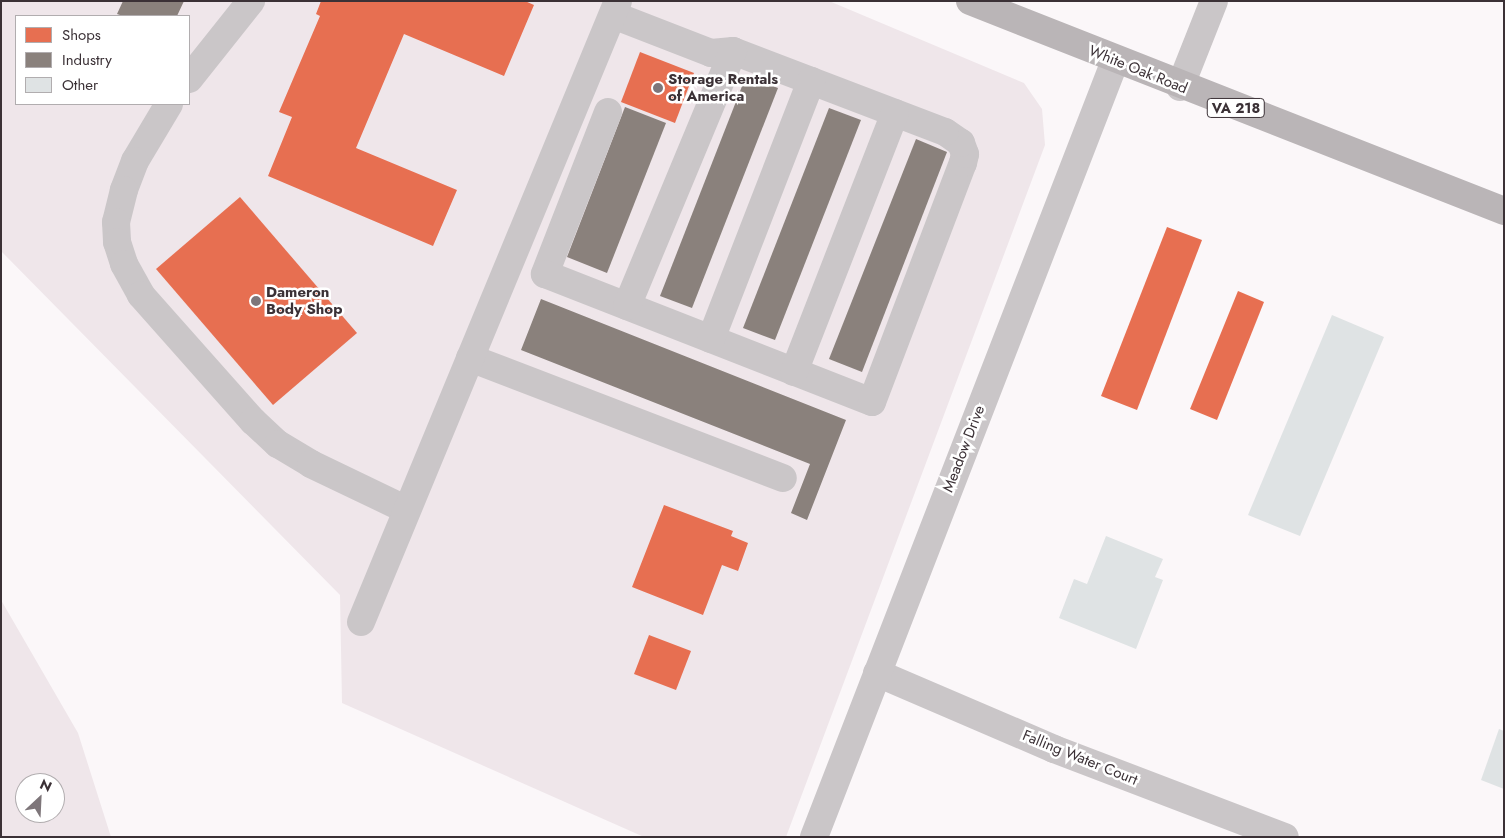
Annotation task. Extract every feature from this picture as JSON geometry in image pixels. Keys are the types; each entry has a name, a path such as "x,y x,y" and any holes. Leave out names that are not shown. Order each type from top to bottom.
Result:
{"main road":[{"name":"White Oak Road","path":"970,1 1180,87 1504,212"}],"street":[{"path":"190,78 251,1"},
{"path":"1180,87 1214,1"},
{"path":"361,622 616,8 711,52 733,51 954,137 961,143 965,154 872,402 545,274 608,112"},
{"path":"627,306 733,51"},
{"name":"Meadow Drive","path":"814,837 1115,61"},
{"path":"711,339 810,81"},
{"path":"168,105 136,161 124,190 116,222 117,242 124,264 141,295 253,421 278,444 311,464 407,510"},
{"path":"794,372 894,113"},
{"path":"470,358 783,478"},
{"name":"Falling Water Court","path":"877,673 1054,749 1285,837"}],"shaded area":[{"path":"1,1 829,1 1024,83 1042,109 1045,145 786,837 644,837 342,703 340,595 1,251"},
{"path":"1,600 78,733 111,837 1,837"}],"building: Shops":[{"path":"321,1 525,1 534,5 504,76 404,34 356,148 457,190 433,246 268,176 292,117 279,112 320,16 316,14"},
{"name":"Storage Rentals of America","path":"640,52 694,73 675,123 621,102"},
{"name":"Dameron Body Shop","path":"240,197 357,333 273,405 156,269"},
{"path":"1167,227 1202,240 1137,410 1101,396"},
{"path":"1238,291 1264,302 1217,420 1190,409"},
{"path":"664,505 733,531 731,536 748,543 738,571 722,565 703,615 632,587"},
{"path":"649,635 691,651 676,690 634,674"}],"building: Industry":[{"path":"123,1 184,1 177,15 117,14"},
{"path":"746,76 778,88 692,308 660,296"},
{"path":"625,107 666,123 607,273 567,257"},
{"path":"829,108 861,120 775,340 743,328"},
{"path":"916,139 947,152 862,372 829,359"},
{"path":"541,299 846,420 807,520 791,513 810,464 521,350"}],"building: Other":[{"path":"1332,315 1384,337 1300,536 1248,515"},
{"path":"1106,536 1163,559 1155,577 1163,580 1136,649 1059,618 1074,579 1087,584"},
{"path":"1499,729 1504,731 1504,789 1481,780"}],"place":[{"name":"Storage Rentals of America","path":"658,88"},
{"name":"Dameron Body Shop","path":"256,301"}]}
